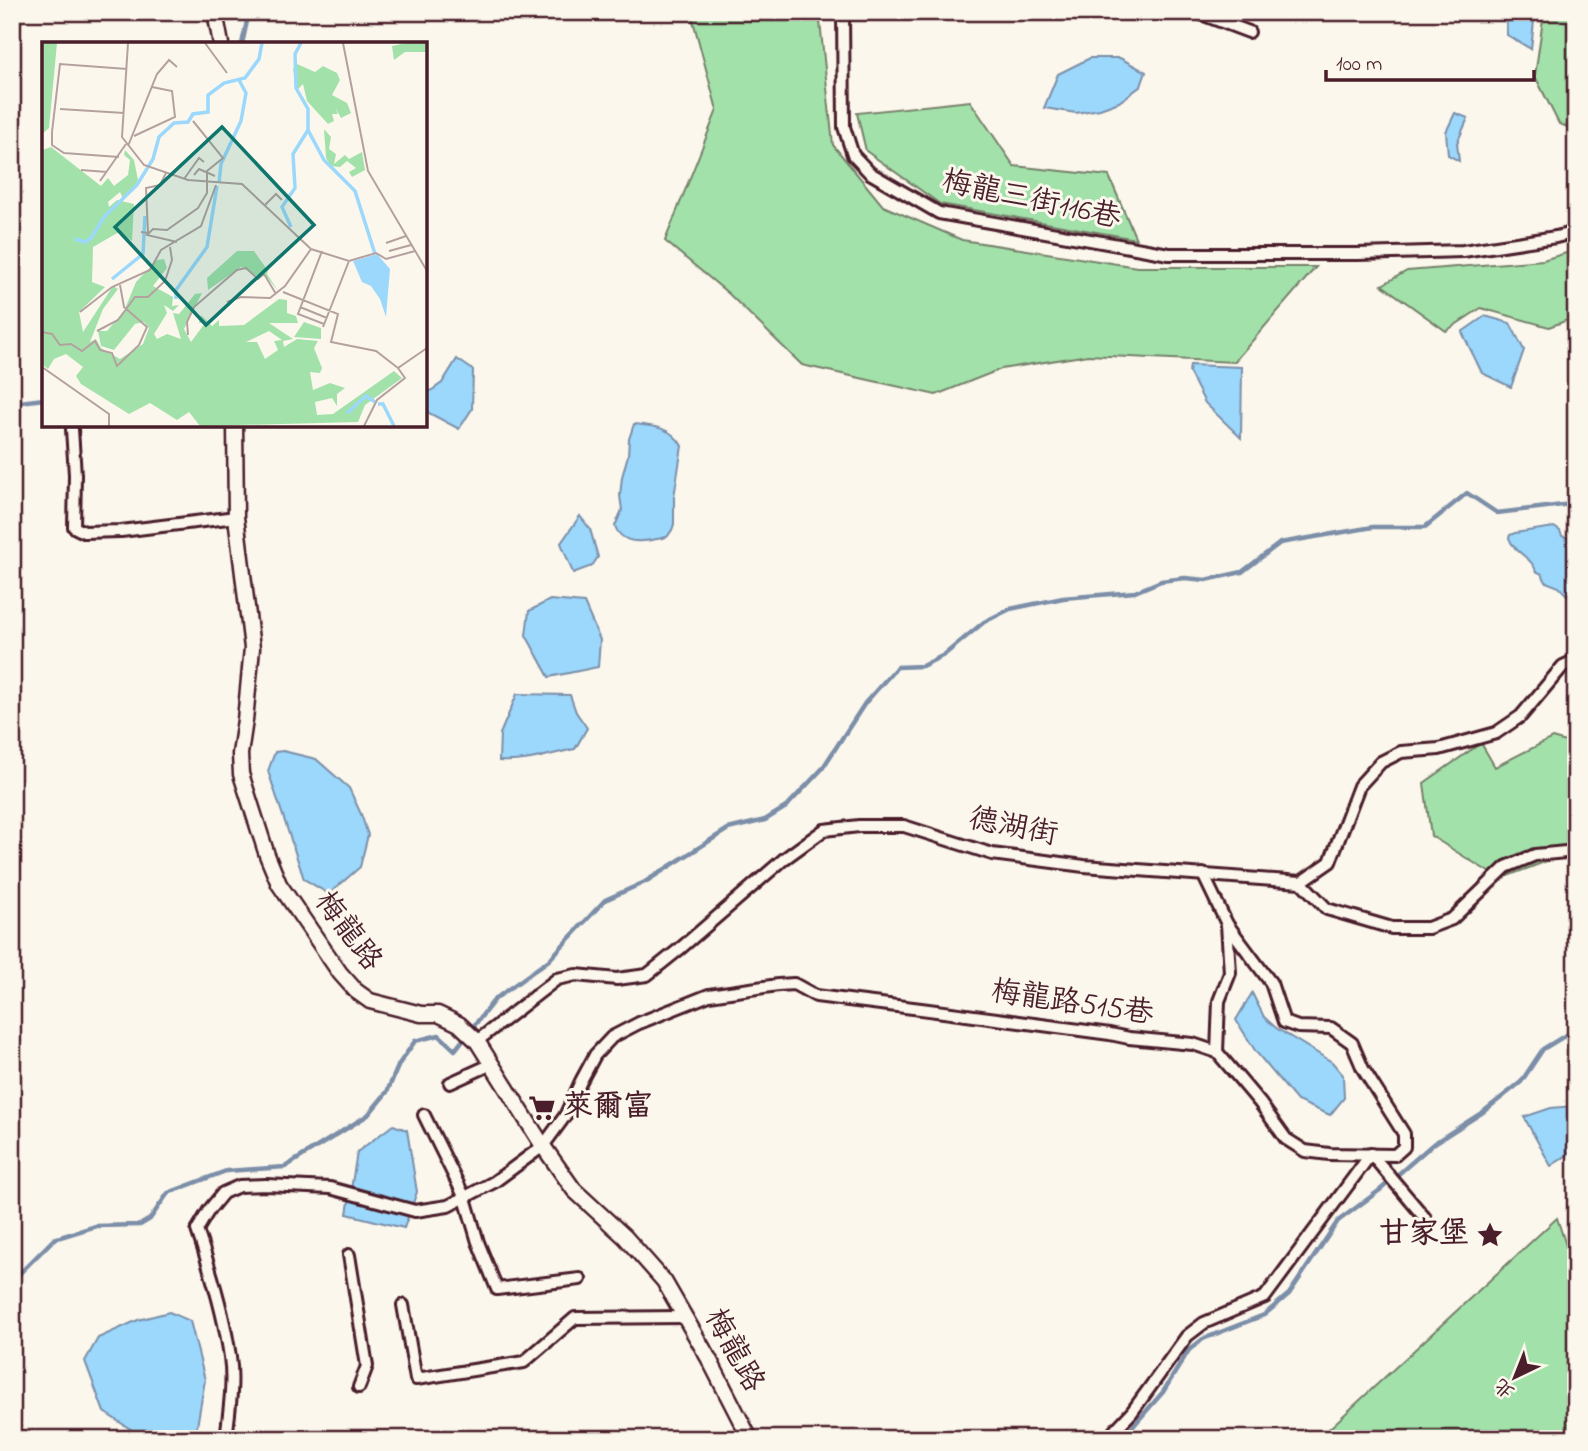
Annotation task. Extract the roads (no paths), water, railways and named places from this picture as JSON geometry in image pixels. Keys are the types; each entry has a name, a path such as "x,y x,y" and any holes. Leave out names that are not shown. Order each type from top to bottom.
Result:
{"street":[{"path":"215,12 221,42"},
{"name":"梅龍三街116巷","path":"843,12 844,127 853,155 870,173 939,213 1169,254 1463,251 1576,232"},
{"path":"1196,12 1249,32"},
{"name":"梅龍路","path":"234,427 236,517 252,648 240,754 241,774 279,884 340,973 356,991 370,1001 421,1014 438,1014 461,1026 476,1040 574,1191 625,1237 664,1281 750,1439"},
{"path":"72,429 74,527 84,532 121,531 236,517"},
{"path":"1576,660 1563,666 1521,716 1496,733 1439,749 1401,752 1381,762 1359,786 1331,862 1301,882 1327,909 1392,928 1428,928 1452,919 1506,867 1535,855 1576,851"},
{"name":"德湖街","path":"476,1040 557,979 576,975 617,979 647,975 784,859 824,830 904,825 992,854 1084,866 1301,882"},
{"path":"1203,874 1227,924 1271,983 1284,1022 1298,1027 1331,1028 1352,1043 1363,1069 1404,1134 1404,1147 1395,1155 1305,1151 1286,1139 1217,1052 1219,1001 1230,974 1227,924"},
{"name":"梅龍路515巷","path":"226,1439 230,1403 230,1358 215,1282 197,1230 223,1194 239,1186 330,1188 415,1211 448,1206 494,1182 543,1146 565,1116 595,1055 612,1037 639,1023 709,995 794,984 816,996 1129,1038 1193,1044 1217,1052"},
{"path":"450,1083 492,1064"},
{"path":"424,1115 465,1198 478,1242 497,1289 580,1279"},
{"path":"1371,1154 1425,1218"},
{"path":"1107,1439 1132,1412 1187,1336 1204,1323 1265,1297 1371,1154"},
{"path":"349,1255 366,1366 359,1387"},
{"path":"404,1305 416,1379 524,1362 575,1318 684,1317"}],"water":[{"path":"1506,12 1535,12 1531,49 1507,35"},
{"path":"1090,58 1120,58 1146,72 1141,86 1119,102 1100,109 1076,113 1044,108 1058,74"},
{"path":"1455,113 1468,118 1457,143 1459,161 1448,155 1446,132"},
{"path":"1485,316 1510,323 1524,350 1511,387 1482,373 1462,332"},
{"path":"457,359 473,370 472,409 459,429 427,412 427,394 442,383"},
{"path":"1190,365 1242,367 1241,438 1205,403 1189,372"},
{"path":"634,424 667,431 682,446 674,497 674,524 667,537 644,541 630,540 624,538 615,526 622,510 622,477"},
{"path":"580,516 590,529 598,557 592,566 573,573 561,543"},
{"path":"1554,527 1562,536 1576,541 1576,604 1559,587 1546,582 1509,538 1515,533"},
{"path":"550,600 584,603 600,640 598,667 549,677 526,635 529,611"},
{"path":"517,694 570,695 576,712 587,728 575,749 528,759 499,761 500,734"},
{"path":"283,751 316,759 349,788 368,835 360,867 329,894 304,879 268,771 275,752"},
{"path":"1252,993 1264,1017 1276,1028 1332,1062 1343,1075 1344,1098 1330,1115 1297,1101 1256,1052 1236,1020"},
{"path":"1573,1106 1576,1130 1572,1147 1566,1156 1551,1166 1524,1117 1551,1108"},
{"path":"393,1125 407,1130 417,1192 404,1228 347,1214 357,1152"},
{"path":"169,1312 190,1321 205,1380 195,1438 146,1439 104,1412 85,1361 98,1338 138,1320"}],"waterway":[{"path":"242,42 249,12"},
{"path":"12,403 42,399"},
{"path":"12,1281 54,1239 96,1226 140,1225 150,1219 168,1193 226,1171 285,1167 368,1115 387,1092 399,1064 415,1041 439,1035 455,1050 495,999 549,960 605,900 645,882 728,829 765,820 786,807 822,769 865,703 897,667 922,666 944,655 984,622 1010,609 1063,598 1135,592 1161,581 1185,578 1206,580 1242,572 1280,543 1373,527 1425,527 1467,493 1497,513 1576,502"},
{"path":"1122,1439 1163,1392 1189,1350 1203,1339 1264,1315 1289,1294 1338,1221 1380,1190 1433,1144 1483,1112 1521,1082 1543,1049 1566,1035 1576,1035"}],"place":[{"name":"萊爾富","path":"542,1108"},
{"name":"甘家堡","path":"1490,1235"}]}
